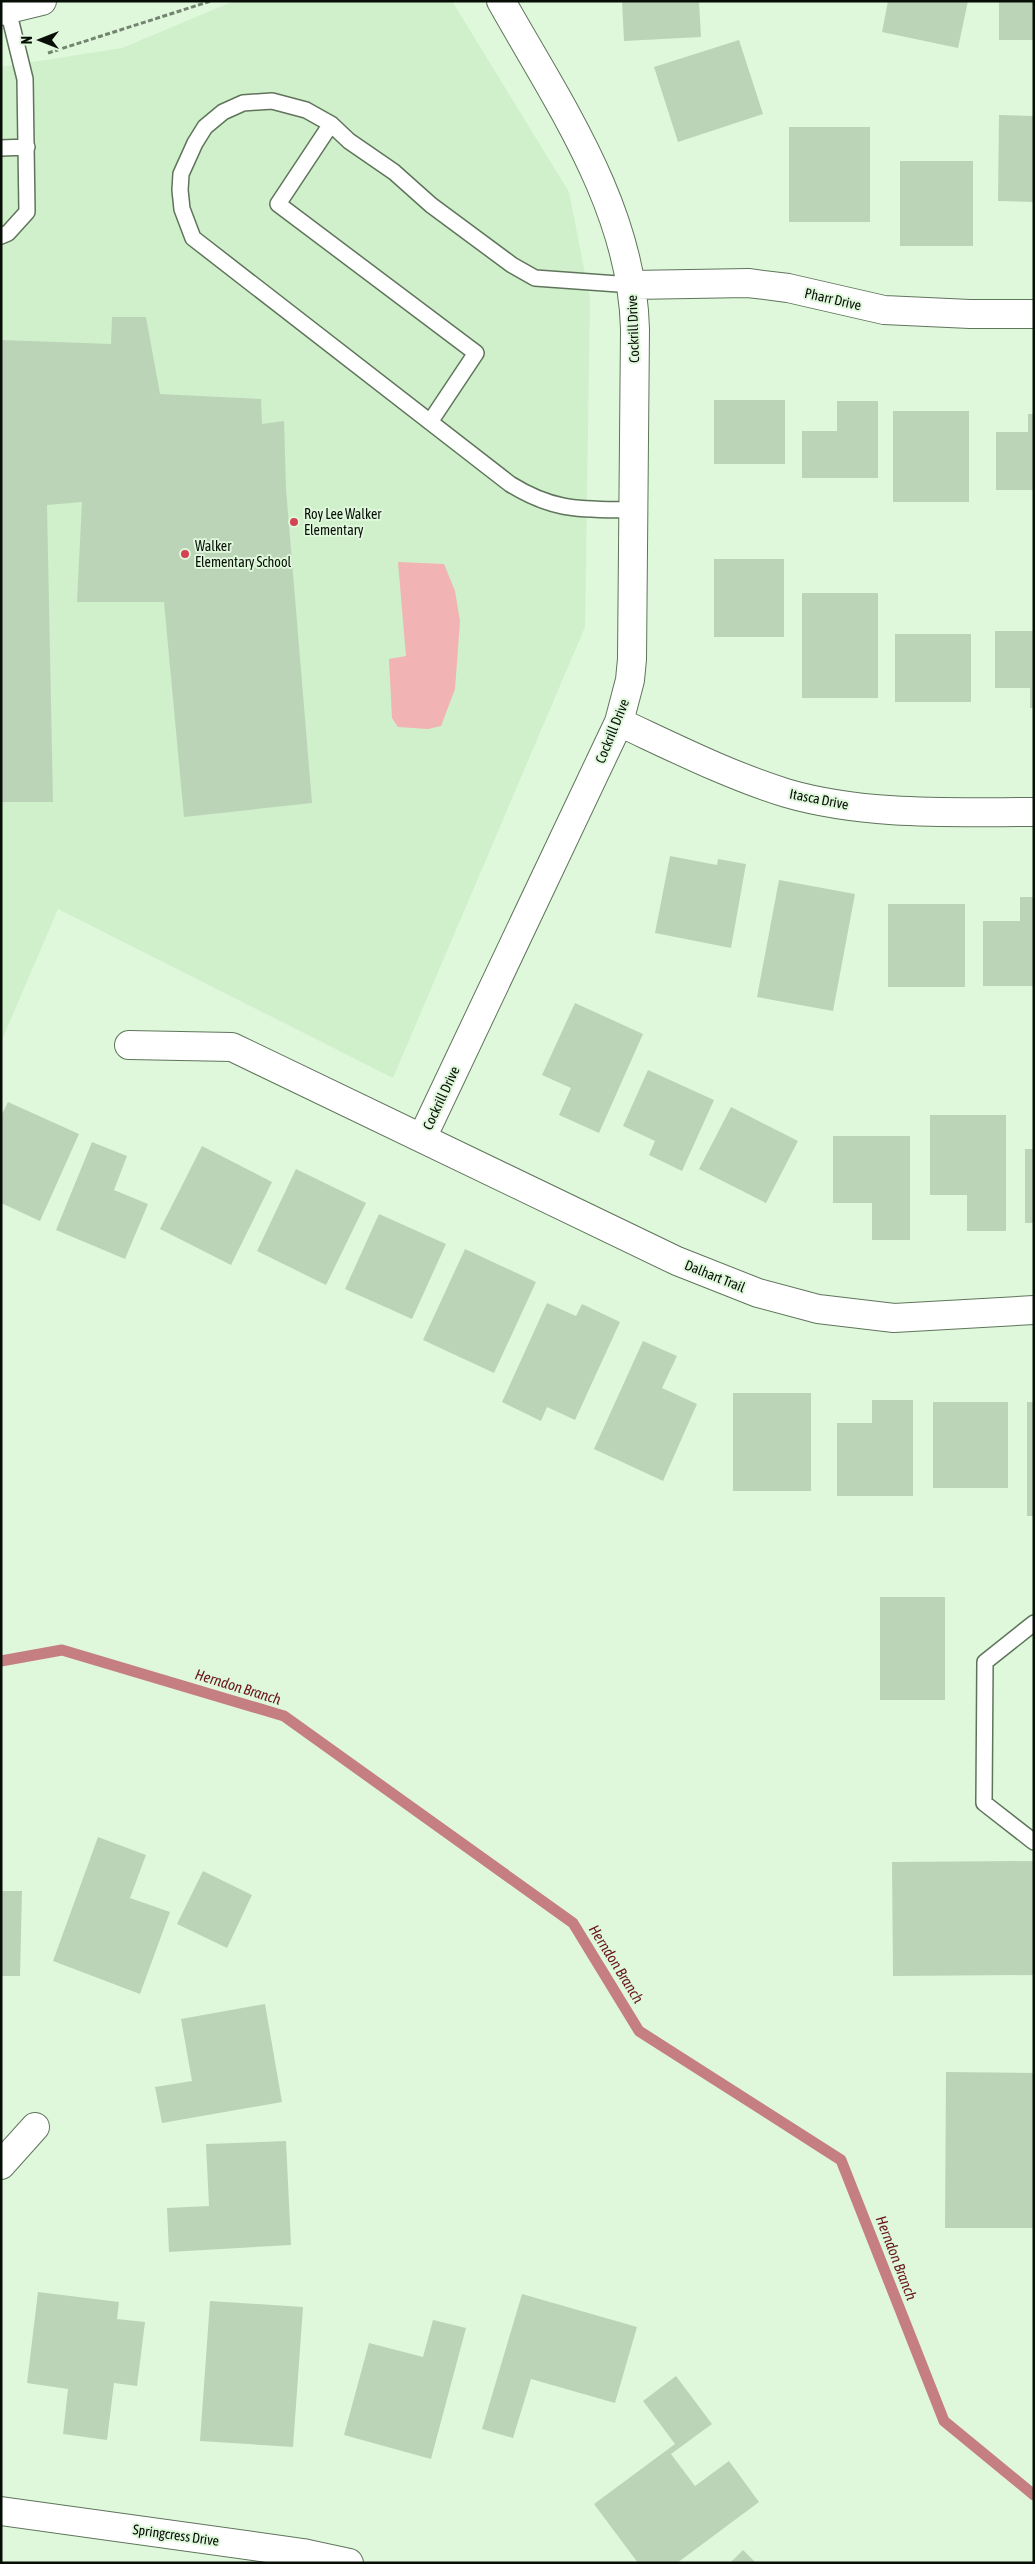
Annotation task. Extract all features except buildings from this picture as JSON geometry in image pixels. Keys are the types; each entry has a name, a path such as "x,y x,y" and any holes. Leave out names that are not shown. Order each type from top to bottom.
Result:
{"street":[{"path":"5,11 42,1"},
{"name":"Cockrill Drive","path":"128,1046 232,1047 422,1138 618,722 630,680 632,659 635,329 632,286 619,232 596,174 501,1"},
{"name":"Pharr Drive","path":"632,286 726,282 770,284 884,310 936,313 1034,314"},
{"name":"Itasca Drive","path":"618,722 756,783 814,800 910,811 1034,812"},
{"name":"Dalhart Trail","path":"422,1138 677,1261 768,1296 818,1309 894,1318 1034,1310"},
{"path":"1,2165 35,2127"},
{"name":"Springcress Drive","path":"1,2511 303,2553 349,2563"}],"lane":[{"path":"1,236 8,233 26,212 25,79 5,11"},
{"path":"632,286 535,278 512,265 431,206 394,172 350,141 331,124 306,110 272,101 243,103 223,112 205,127 181,174 182,209 193,238 510,484 551,505 577,509 633,510"},
{"path":"331,124 278,204 476,353 430,422"},
{"path":"1,148 26,146"},
{"path":"1034,1623 985,1662 984,1803 1034,1842"}],"path":[{"path":"20,59 65,49 211,1"}],"shaded area":[{"name":"Roy Lee Walker Elementary","path":"234,1 452,1 569,192 590,299 585,627 393,1078 58,909 1,1042 1,67 122,48"},
{"path":"398,562 444,564 455,591 460,621 455,689 441,726 428,729 398,727 392,718 389,659 406,656"}],"waterway":[{"name":"Herndon Branch","path":"1,1661 62,1650 284,1716 573,1923 639,2031 841,2160 944,2421 1034,2495"}],"place":[{"name":"Roy Lee Walker Elementary","path":"294,522"},
{"name":"Walker Elementary School","path":"185,554"}]}
